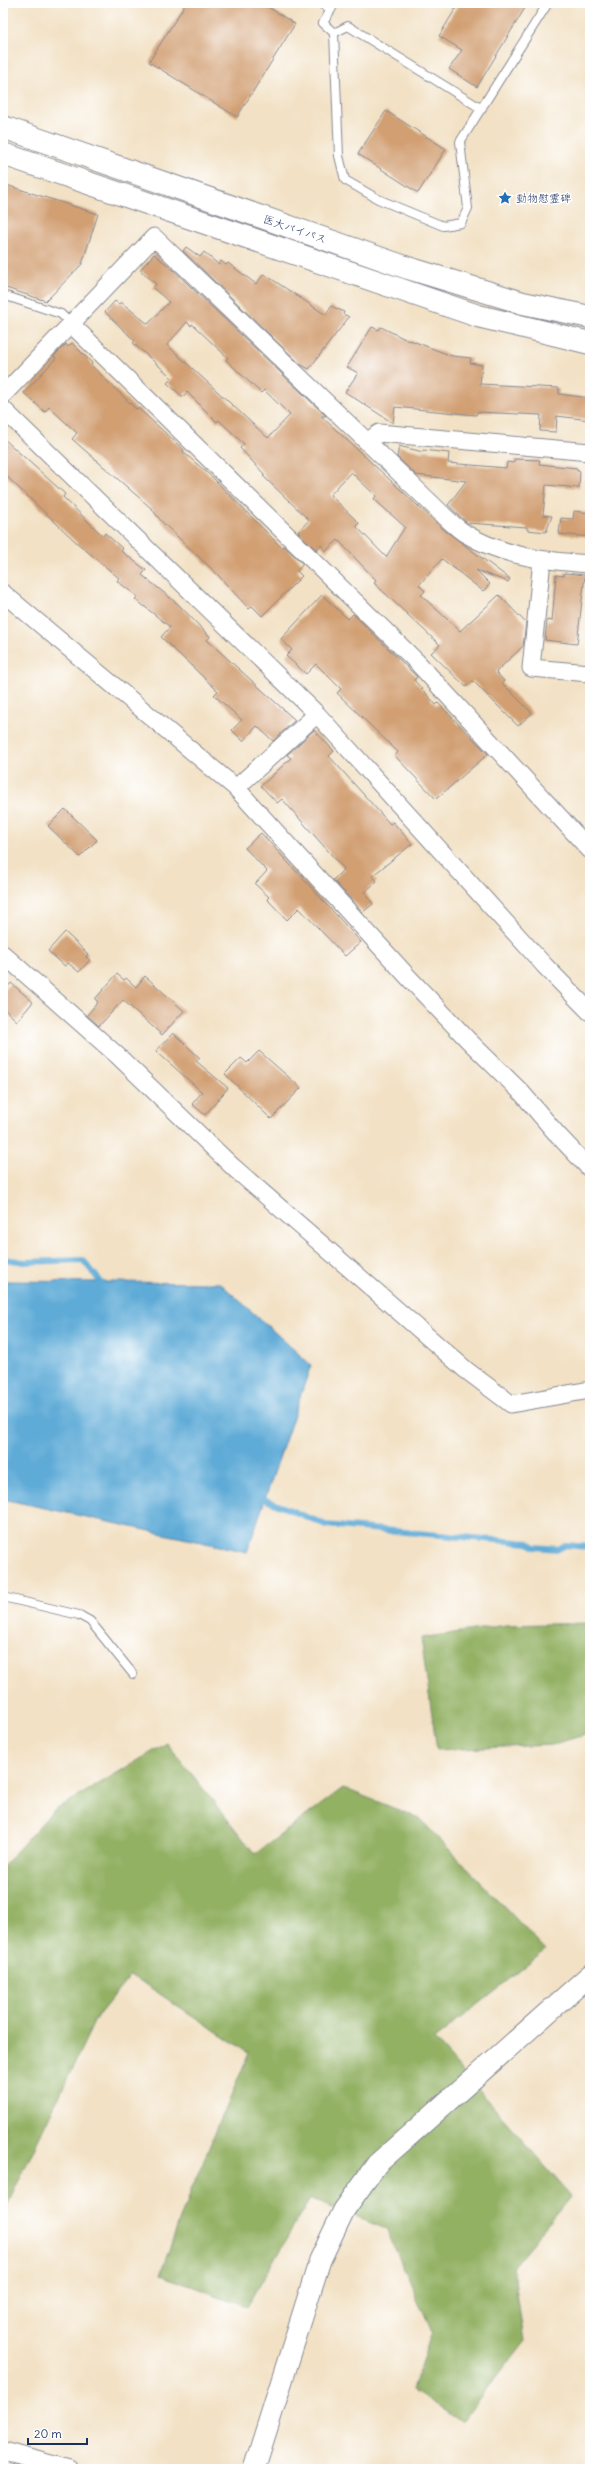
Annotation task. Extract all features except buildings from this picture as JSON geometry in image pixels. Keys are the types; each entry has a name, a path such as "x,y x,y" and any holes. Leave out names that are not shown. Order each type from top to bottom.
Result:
{"main road":[{"name":"医大バイパス","path":"3,128 408,268 523,303 590,317"},
{"path":"3,154 478,316 590,343"}],"street":[{"path":"3,394 72,325 154,237 367,442 465,533 486,545 542,560 590,564"},
{"path":"72,325 416,662 590,850"},
{"path":"3,409 317,714 544,965 590,1012"},
{"path":"367,442 379,433 590,452"},
{"path":"542,560 531,668 590,674"},
{"path":"3,593 236,788 408,978 521,1092 556,1133 590,1169"},
{"path":"236,788 317,714"},
{"path":"3,954 118,1056 239,1172 449,1355 511,1404 590,1390"},
{"path":"254,2469 320,2260 344,2210 377,2164 590,1975"},
{"path":"3,2451 69,2469"}],"lane":[{"path":"320,3 333,6 323,23 334,33 339,156 345,180 378,199 443,226 461,223 468,208 460,142 548,3"},
{"path":"334,33 348,26 482,109"},
{"path":"3,295 60,314 72,325"},
{"path":"3,1597 79,1615 90,1621 133,1674"}],"green space":[{"path":"590,1623 590,1733 552,1745 437,1750 421,1638 506,1625"},
{"path":"167,1743 255,1854 343,1788 419,1818 546,1950 434,2039 571,2196 513,2266 524,2341 462,2422 412,2390 432,2332 386,2229 310,2199 247,2306 160,2275 188,2197 249,2053 131,1975 96,2018 3,2214 3,1866 52,1812"}],"water":[{"path":"3,1281 220,1283 311,1365 247,1552 3,1499"}],"waterway":[{"path":"3,1259 25,1262 83,1260 104,1286"},
{"path":"259,1497 326,1525 529,1543 535,1547 558,1549 566,1545 590,1547"}],"place":[{"name":"動物慰霊碑","path":"505,198"}]}
